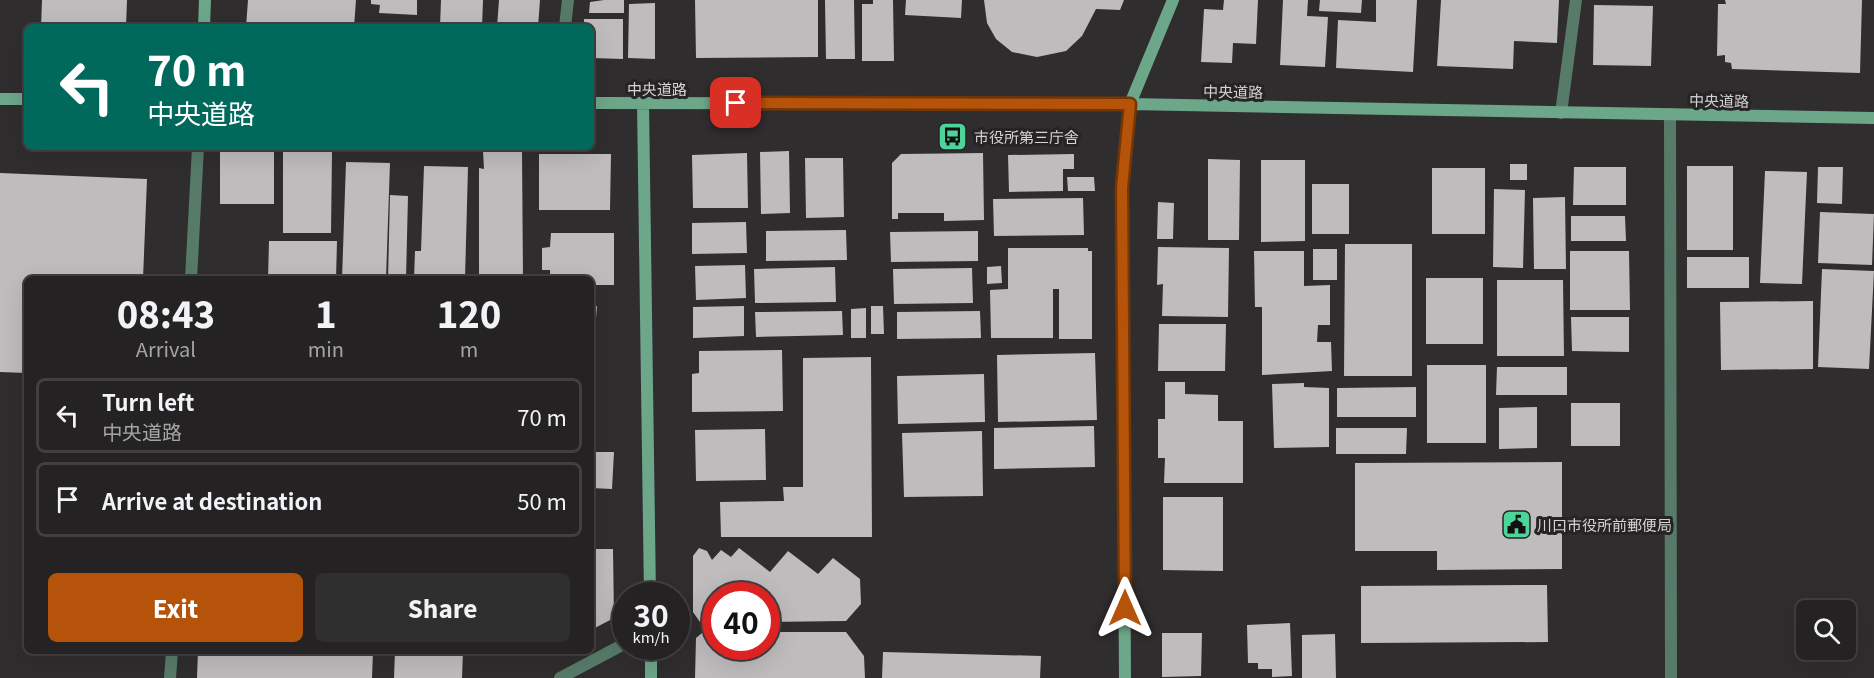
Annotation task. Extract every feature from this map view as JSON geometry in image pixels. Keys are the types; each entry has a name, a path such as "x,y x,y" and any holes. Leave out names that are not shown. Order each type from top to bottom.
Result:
{"main road":[{"path":"204,24 205,0"},
{"path":"1125,678 1122,188 1130,104 1173,0"},
{"path":"0,99 24,99"},
{"name":"中央道路","path":"594,103 1130,104 1874,118"},
{"path":"643,103 650,582"},
{"path":"651,660 651,678"}],"street":[{"path":"565,24 568,0"},
{"path":"1561,113 1576,0"},
{"path":"1670,114 1671,678"},
{"path":"191,276 198,150"},
{"path":"560,678 612,651"},
{"path":"170,678 172,654"}],"building":[{"path":"42,0 127,0 126,24 41,24"},
{"path":"248,0 356,0 354,24 246,24"},
{"path":"371,0 417,0 417,15 379,13 380,5 371,4"},
{"path":"441,0 483,0 482,24 440,24"},
{"path":"499,0 540,0 538,24 497,24"},
{"path":"624,0 624,13 589,13 590,2"},
{"path":"695,0 818,0 818,57 696,58"},
{"path":"825,0 854,0 855,59 826,59"},
{"path":"873,0 893,0 894,61 862,61 862,4 873,4"},
{"path":"906,0 962,0 961,18 905,15"},
{"path":"984,0 1124,0 1120,10 1096,9 1082,36 1066,51 1037,57 1012,52 996,39 987,23"},
{"path":"1224,0 1258,0 1256,44 1233,43 1232,63 1201,62 1204,9 1223,10"},
{"path":"1283,0 1308,0 1307,16 1328,17 1325,67 1280,65"},
{"path":"1320,0 1362,0 1361,13 1319,11"},
{"path":"1376,0 1417,0 1413,72 1336,68 1338,20 1376,22"},
{"path":"1441,0 1559,0 1557,43 1514,41 1513,69 1437,66"},
{"path":"1725,0 1862,0 1860,73 1732,69 1731,63 1725,62 1725,55 1717,56 1718,4 1726,4"},
{"path":"655,3 655,59 628,58 629,4"},
{"path":"1594,5 1653,6 1651,66 1593,65"},
{"path":"584,19 623,19 623,59 594,58 594,24 584,24"},
{"path":"220,150 274,150 274,204 220,204"},
{"path":"483,151 522,151 523,276 479,276 479,168 484,169"},
{"path":"789,151 790,213 761,214 760,152"},
{"path":"283,152 332,152 331,233 283,233"},
{"path":"747,153 748,208 693,208 692,155"},
{"path":"983,153 984,220 944,221 944,213 898,213 898,219 892,219 892,163 901,154"},
{"path":"539,154 611,154 610,210 539,210"},
{"path":"1074,154 1074,169 1063,169 1063,191 1009,192 1008,155"},
{"path":"805,158 843,158 844,217 806,218"},
{"path":"1208,159 1240,160 1239,240 1208,240"},
{"path":"1261,160 1305,160 1305,241 1261,242"},
{"path":"346,162 390,163 386,276 342,276"},
{"path":"1510,164 1527,164 1527,180 1510,180"},
{"path":"424,166 468,167 465,276 414,276 415,251 421,251"},
{"path":"1687,166 1733,166 1733,250 1687,250"},
{"path":"1574,167 1626,167 1626,205 1573,205"},
{"path":"1818,167 1843,167 1842,204 1817,203"},
{"path":"1432,168 1485,168 1485,234 1432,234"},
{"path":"1765,171 1807,172 1802,284 1760,283"},
{"path":"0,173 147,179 143,276 24,276 24,373 0,372"},
{"path":"1067,177 1094,177 1095,191 1068,191"},
{"path":"1312,184 1349,184 1349,234 1312,234"},
{"path":"1494,189 1525,190 1523,268 1493,267"},
{"path":"390,195 408,196 406,276 388,276"},
{"path":"1565,197 1566,269 1534,269 1533,198"},
{"path":"1083,198 1084,235 994,236 993,199"},
{"path":"1158,202 1174,203 1173,239 1157,239"},
{"path":"1820,212 1874,214 1872,265 1818,263"},
{"path":"1571,216 1625,216 1626,241 1571,241"},
{"path":"746,222 747,253 692,254 692,223"},
{"path":"846,230 847,260 766,261 766,231"},
{"path":"978,231 978,261 891,262 890,232"},
{"path":"551,233 614,233 614,285 594,285 594,276 550,276 550,270 542,270 542,248 550,247"},
{"path":"269,241 337,241 336,276 268,276"},
{"path":"1345,244 1412,244 1412,376 1344,376"},
{"path":"1158,247 1229,248 1228,317 1162,316 1163,284 1157,285"},
{"path":"1008,248 1088,248 1088,251 1092,251 1092,339 1059,339 1059,289 1053,289 1053,338 991,338 990,290 1008,289"},
{"path":"1313,249 1337,249 1337,280 1313,280"},
{"path":"1254,251 1304,251 1304,286 1330,285 1330,325 1318,325 1317,342 1331,342 1332,371 1262,375 1262,307 1255,307"},
{"path":"1570,251 1629,251 1630,310 1570,310"},
{"path":"1687,257 1749,257 1749,288 1687,288"},
{"path":"745,265 746,298 696,300 695,266"},
{"path":"1001,266 1002,283 987,284 987,267"},
{"path":"835,267 836,302 755,303 754,269"},
{"path":"972,268 973,303 894,304 893,269"},
{"path":"1822,269 1874,271 1869,369 1818,367"},
{"path":"1426,278 1483,278 1483,344 1426,344"},
{"path":"1497,280 1563,280 1564,356 1497,356"},
{"path":"1813,301 1813,369 1721,370 1720,302"},
{"path":"594,306 597,306 595,330"},
{"path":"744,306 744,336 693,338 693,307"},
{"path":"871,306 883,306 884,334 871,334"},
{"path":"866,308 866,338 851,338 851,309"},
{"path":"842,311 843,335 756,337 755,312"},
{"path":"980,311 981,338 897,339 897,312"},
{"path":"1571,317 1629,317 1629,352 1572,351"},
{"path":"1159,324 1226,324 1225,371 1158,371"},
{"path":"782,350 783,411 692,412 692,374 699,373 699,351"},
{"path":"1095,353 1097,420 998,422 997,355"},
{"path":"871,357 872,537 721,537 720,502 784,501 783,487 803,487 803,358"},
{"path":"1427,365 1486,365 1486,443 1427,443"},
{"path":"1497,367 1567,367 1567,395 1496,395"},
{"path":"984,374 985,422 898,424 897,376"},
{"path":"1165,382 1185,382 1185,394 1218,395 1218,421 1243,421 1243,483 1164,483 1165,458 1158,458 1158,419 1165,419"},
{"path":"1304,383 1304,387 1329,388 1329,447 1274,448 1272,384"},
{"path":"1416,387 1416,417 1337,417 1337,388"},
{"path":"1571,403 1620,403 1620,446 1571,446"},
{"path":"1537,407 1537,448 1499,449 1499,408"},
{"path":"1094,426 1095,467 994,469 994,428"},
{"path":"1336,428 1407,428 1406,454 1336,454"},
{"path":"765,429 766,480 696,481 695,430"},
{"path":"982,431 983,496 904,497 902,433"},
{"path":"594,452 614,452 612,489 594,488"},
{"path":"1562,462 1562,569 1437,570 1437,551 1355,551 1355,463"},
{"path":"1163,497 1223,497 1223,571 1163,570"},
{"path":"699,548 707,551 712,560 721,550 731,557 739,548 770,572 788,551 818,574 833,558 860,579 861,604 846,621 780,622 780,582 702,582 702,622 700,622 693,612 693,556"},
{"path":"594,549 613,549 612,619 594,628"},
{"path":"1547,585 1548,642 1361,643 1361,586"},
{"path":"1290,623 1292,676 1272,677 1272,669 1258,669 1258,663 1248,663 1247,625"},
{"path":"780,632 846,632 864,656 865,678 695,678 696,638 702,633 702,660 780,660"},
{"path":"1162,633 1202,633 1201,676 1162,677"},
{"path":"1335,634 1336,678 1302,678 1302,635"},
{"path":"883,652 1041,656 1040,678 882,678"},
{"path":"198,654 373,654 372,678 197,678"},
{"path":"395,654 463,654 462,678 394,678"}],"place":[{"name":"市役所第三庁舎","path":"953,136"},
{"name":"川口市役所前郵便局","path":"1516,524"}],"route":[{"path":"736,103 1130,104 1122,188 1125,608"}]}
